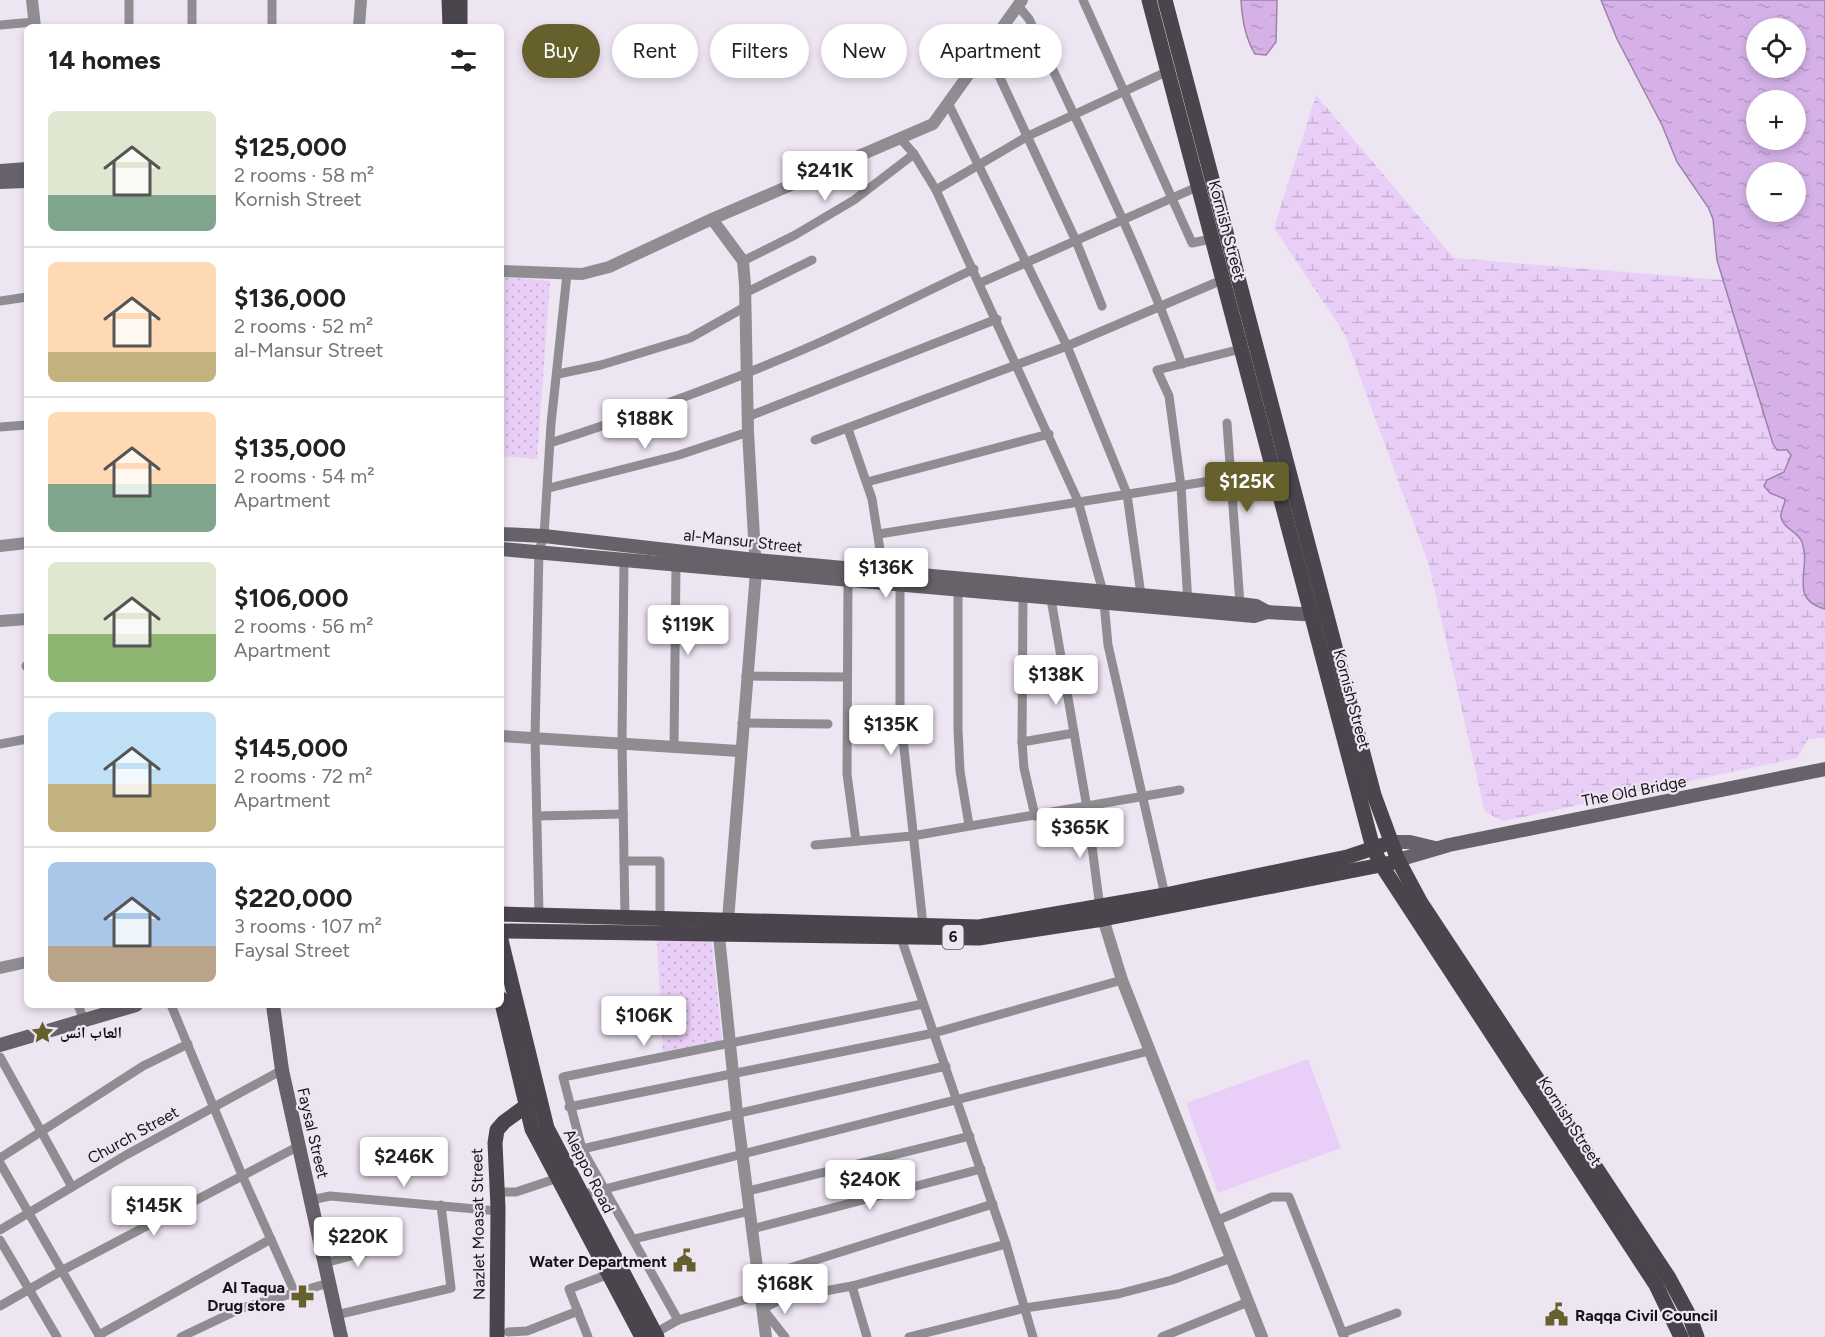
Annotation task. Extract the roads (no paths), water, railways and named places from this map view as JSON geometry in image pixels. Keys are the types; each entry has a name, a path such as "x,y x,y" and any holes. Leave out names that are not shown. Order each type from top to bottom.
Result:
{"main road":[{"path":"449,0 450,24"},
{"path":"460,0 460,24"},
{"name":"Kornish Street","path":"1149,0 1166,72 1273,471 1318,616"},
{"name":"Kornish Street","path":"1165,0 1318,616 1336,681 1398,860 1421,903 1668,1278 1689,1315 1696,1337"},
{"path":"0,171 24,169"},
{"path":"0,182 24,181"},
{"name":"al-Mansur Street","path":"504,534 544,536 848,580 884,577 900,585 1051,599 1141,595 1254,616 1267,612 1318,616"},
{"name":"al-Mansur Street","path":"504,549 539,550 676,565 755,566 1188,605 1240,604 1256,606 1267,612"},
{"name":"Kornish Street","path":"1336,681 1373,848 1382,866 1656,1285 1676,1320 1682,1337"},
{"name":"The Old Bridge","path":"1398,860 1443,847 1825,769"},
{"path":"1391,842 1410,842 1443,847"},
{"name":"6","path":"504,931 719,936 901,931 923,925 979,927 1102,913 1166,895 1347,857 1391,842"},
{"name":"6","path":"504,914 728,920 979,938 1102,913 1382,866 1398,860"},
{"name":"Aleppo Road","path":"504,952 556,1148 651,1336"},
{"path":"0,1044 126,1008"},
{"name":"Faysal Street","path":"273,1008 282,1070 341,1337"},
{"name":"Aleppo Road","path":"503,1008 535,1136 609,1274 651,1336"},
{"name":"Nazlet Moasat Street","path":"504,1335 495,1143 497,1130 510,1115 542,1102"},
{"name":"Nazlet Moasat Street","path":"504,1335 506,1137 512,1126 527,1110"}],"street":[{"path":"32,0 35,24"},
{"path":"129,0 129,24"},
{"path":"192,0 192,24"},
{"path":"272,0 272,24"},
{"path":"359,24 361,0"},
{"path":"1083,0 1122,92 1192,243 1211,239"},
{"path":"1005,24 1020,3 1123,220 1161,305 1182,364"},
{"path":"0,25 24,24"},
{"path":"936,190 1028,136 1166,72"},
{"path":"504,271 582,274 609,267 712,219 933,124 966,78"},
{"path":"1000,78 1076,242 1102,306"},
{"path":"948,103 1067,346 1127,494 1141,595"},
{"path":"900,138 914,154 936,190 974,268 1078,501 1103,597 1108,645 1166,895"},
{"path":"743,261 795,235 854,200 914,154"},
{"path":"980,283 1197,187"},
{"path":"712,219 743,261 745,292 747,432 755,566 739,751 728,920 719,936 737,1113 766,1337"},
{"path":"745,292 812,260"},
{"path":"550,443 632,416 746,373 818,343 974,268"},
{"path":"539,914 535,738 539,550 544,536 549,488 550,443 567,274"},
{"path":"814,440 1067,346 1222,279"},
{"path":"0,301 24,297"},
{"path":"558,374 601,365 690,338 745,307"},
{"path":"747,417 997,319"},
{"path":"1188,605 1181,486 1168,396 1156,370 1240,350"},
{"path":"1227,423 1240,604"},
{"path":"0,427 24,425"},
{"path":"848,429 867,482 879,534 884,577"},
{"path":"549,488 679,455 747,432"},
{"path":"867,482 1049,434"},
{"path":"879,534 1017,514 1078,501 1273,471"},
{"path":"0,546 24,543"},
{"path":"624,560 622,744 625,917"},
{"path":"674,747 676,565"},
{"path":"848,580 847,774 856,841"},
{"path":"900,585 900,711 923,925"},
{"path":"958,590 957,729 960,771 969,825"},
{"path":"1023,596 1022,741 1024,768 1035,816"},
{"path":"1051,599 1087,808 1102,913 1122,980 1262,1337"},
{"path":"0,621 24,619"},
{"path":"746,676 846,677"},
{"path":"742,723 828,724"},
{"path":"1022,741 1074,733"},
{"path":"504,736 739,751"},
{"path":"0,744 24,740"},
{"path":"815,845 912,836 969,825 1087,808 1180,790"},
{"path":"537,816 623,814"},
{"path":"624,861 660,861 660,918"},
{"path":"901,931 923,1004 993,1204 1033,1337"},
{"path":"0,968 24,963"},
{"path":"569,1107 934,1033 1122,980"},
{"path":"678,1320 582,1149 569,1107 563,1077 923,1004"},
{"path":"79,1008 84,1020"},
{"path":"172,1008 242,1175 295,1293"},
{"path":"0,1158 143,1066 188,1044"},
{"path":"581,1195 1149,1051"},
{"path":"0,1057 72,1187"},
{"path":"582,1149 946,1066"},
{"name":"Church Street","path":"0,1230 72,1187 282,1070"},
{"path":"748,1191 970,1136"},
{"path":"0,1306 61,1271 299,1146"},
{"path":"0,1163 100,1336 271,1239"},
{"path":"752,1229 981,1168"},
{"path":"505,1192 516,1192 558,1178"},
{"path":"311,1200 330,1196 498,1211"},
{"path":"1216,1221 1272,1197 1289,1197 1343,1335 1397,1313"},
{"path":"758,1278 993,1204"},
{"path":"336,1315 451,1288 441,1205"},
{"path":"634,1239 750,1211"},
{"path":"0,1240 57,1337"},
{"path":"763,1309 781,1299 852,1286 1006,1244"},
{"path":"325,1263 384,1247"},
{"path":"909,1337 1025,1308 1118,1294 1172,1280 1231,1258"},
{"path":"588,1337 569,1289 609,1274"},
{"path":"181,1337 242,1308 329,1282"},
{"path":"852,1286 867,1337"},
{"path":"651,1336 678,1320 760,1295"},
{"path":"1162,1337 1248,1302"},
{"path":"763,1309 785,1337"},
{"path":"504,1335 528,1331 578,1311"},
{"path":"1188,1326 1192,1337"}],"water":[{"path":"1241,0 1277,0 1276,42 1266,55 1255,54 1252,48 1245,28"},
{"path":"1601,0 1825,0 1825,609 1807,598 1804,591 1802,542 1782,521 1781,515 1785,499 1770,493 1764,486 1767,480 1784,472 1791,455 1787,450 1777,450 1773,444 1717,260 1713,219 1708,207 1677,162 1662,125 1617,39"}],"place":[{"name":"العاب انس","path":"42,1032"},
{"name":"Water Department","path":"685,1261"},
{"name":"Al Taqua Drug store","path":"303,1296"},
{"name":"Raqqa Civil Council","path":"1557,1315"}]}
